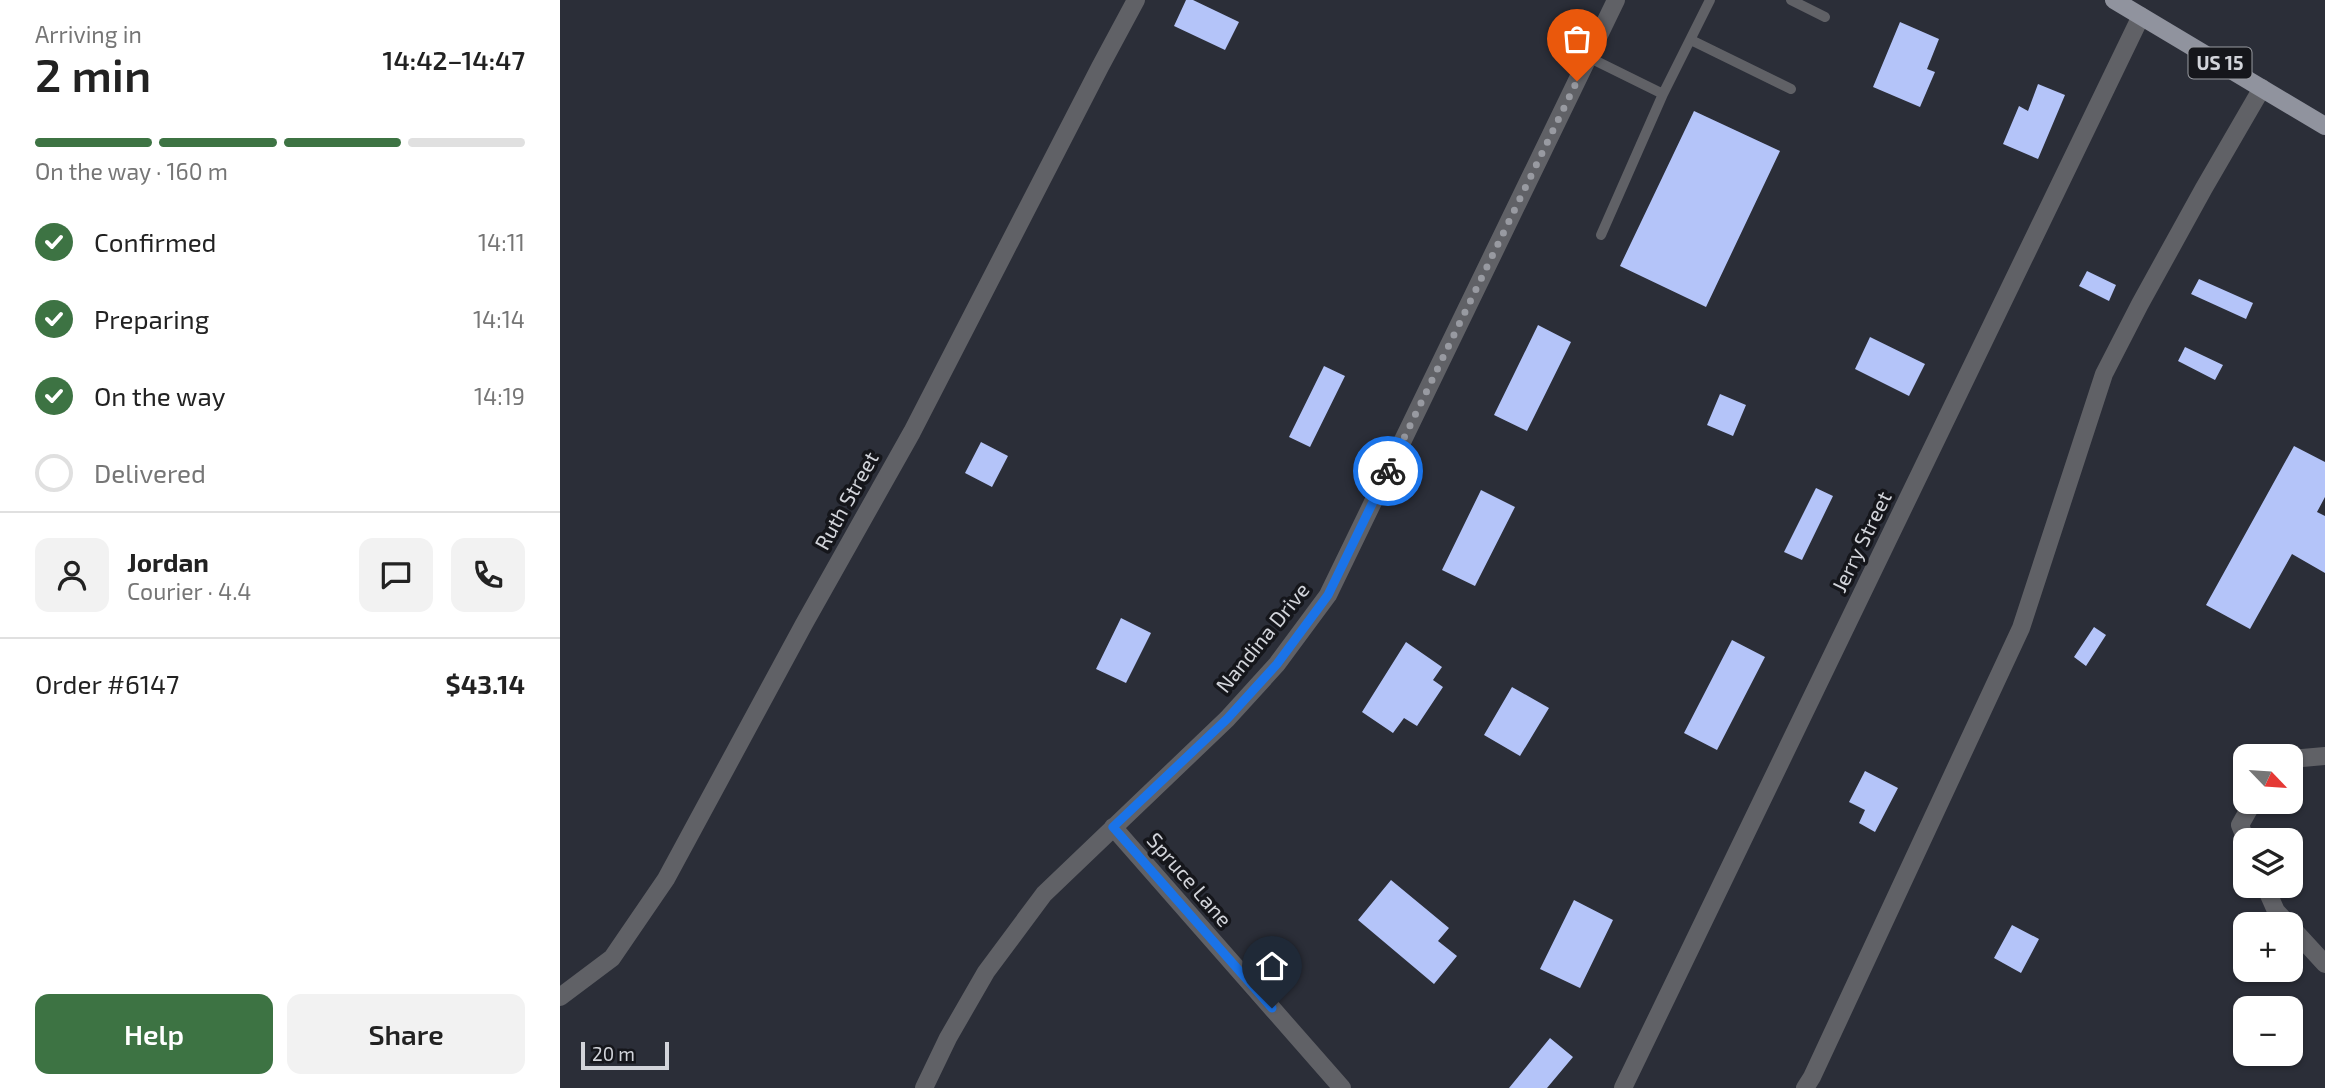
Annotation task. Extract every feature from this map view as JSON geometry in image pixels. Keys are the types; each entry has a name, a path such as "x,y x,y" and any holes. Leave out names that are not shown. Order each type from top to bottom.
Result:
{"main road":[{"name":"US 15","path":"2114,0 2325,126"}],"street":[{"name":"Ruth Street","path":"560,997 611,958 666,879 912,432 1136,0"},
{"name":"Nandina Drive","path":"924,1088 948,1038 986,972 1044,894 1227,719 1277,664 1328,595 1616,0"},
{"name":"Jerry Street","path":"1623,1088 2141,16"},
{"path":"1805,1088 2021,628 2104,374 2204,188 2263,88"},
{"path":"2303,758 2325,756"},
{"name":"Spruce Lane","path":"1113,827 1342,1088"},
{"path":"2303,941 2325,964"}],"lane":[{"path":"1601,235 1663,94 1710,0"},
{"path":"1791,0 1825,16"},
{"path":"1691,40 1791,89"},
{"path":"1588,57 1663,94"}],"building":[{"path":"1186,0 1193,0 1239,22 1225,50 1174,26"},
{"path":"1900,22 1939,39 1927,69 1935,72 1920,107 1873,87"},
{"path":"2038,84 2065,95 2038,159 2003,144 2019,106 2028,111"},
{"path":"1694,111 1780,151 1706,307 1620,266"},
{"path":"2087,271 2116,285 2109,301 2079,286"},
{"path":"2199,279 2253,303 2246,319 2191,294"},
{"path":"1538,325 1571,342 1527,431 1494,415"},
{"path":"1870,337 1925,364 1909,396 1855,369"},
{"path":"2185,347 2223,365 2215,380 2178,361"},
{"path":"1324,366 1345,376 1310,447 1289,437"},
{"path":"1720,394 1746,405 1733,436 1707,425"},
{"path":"981,442 1008,456 992,487 965,473"},
{"path":"2294,446 2325,462 2325,497 2317,512 2325,516 2325,573 2292,554 2250,629 2206,605"},
{"path":"1816,488 1833,496 1802,560 1784,552"},
{"path":"1481,490 1515,507 1475,586 1442,570"},
{"path":"1121,618 1151,633 1126,683 1096,669"},
{"path":"2094,627 2106,635 2086,666 2074,657"},
{"path":"1732,640 1765,657 1717,750 1684,733"},
{"path":"1406,642 1442,667 1433,680 1443,687 1417,726 1404,718 1393,733 1362,712"},
{"path":"1512,687 1549,708 1520,756 1484,735"},
{"path":"1865,771 1898,788 1875,832 1859,823 1865,810 1849,802"},
{"path":"1391,880 1449,928 1438,941 1457,956 1434,984 1358,920"},
{"path":"1574,900 1613,920 1580,988 1540,969"},
{"path":"2012,925 2039,939 2021,973 1994,958"},
{"path":"1550,1038 1573,1057 1547,1088 1509,1088"}],"way so far":[{"path":"1388,471 1577,81"}],"route":[{"path":"1272,1008 1113,827 1227,719 1277,664 1328,595 1388,471"}]}
